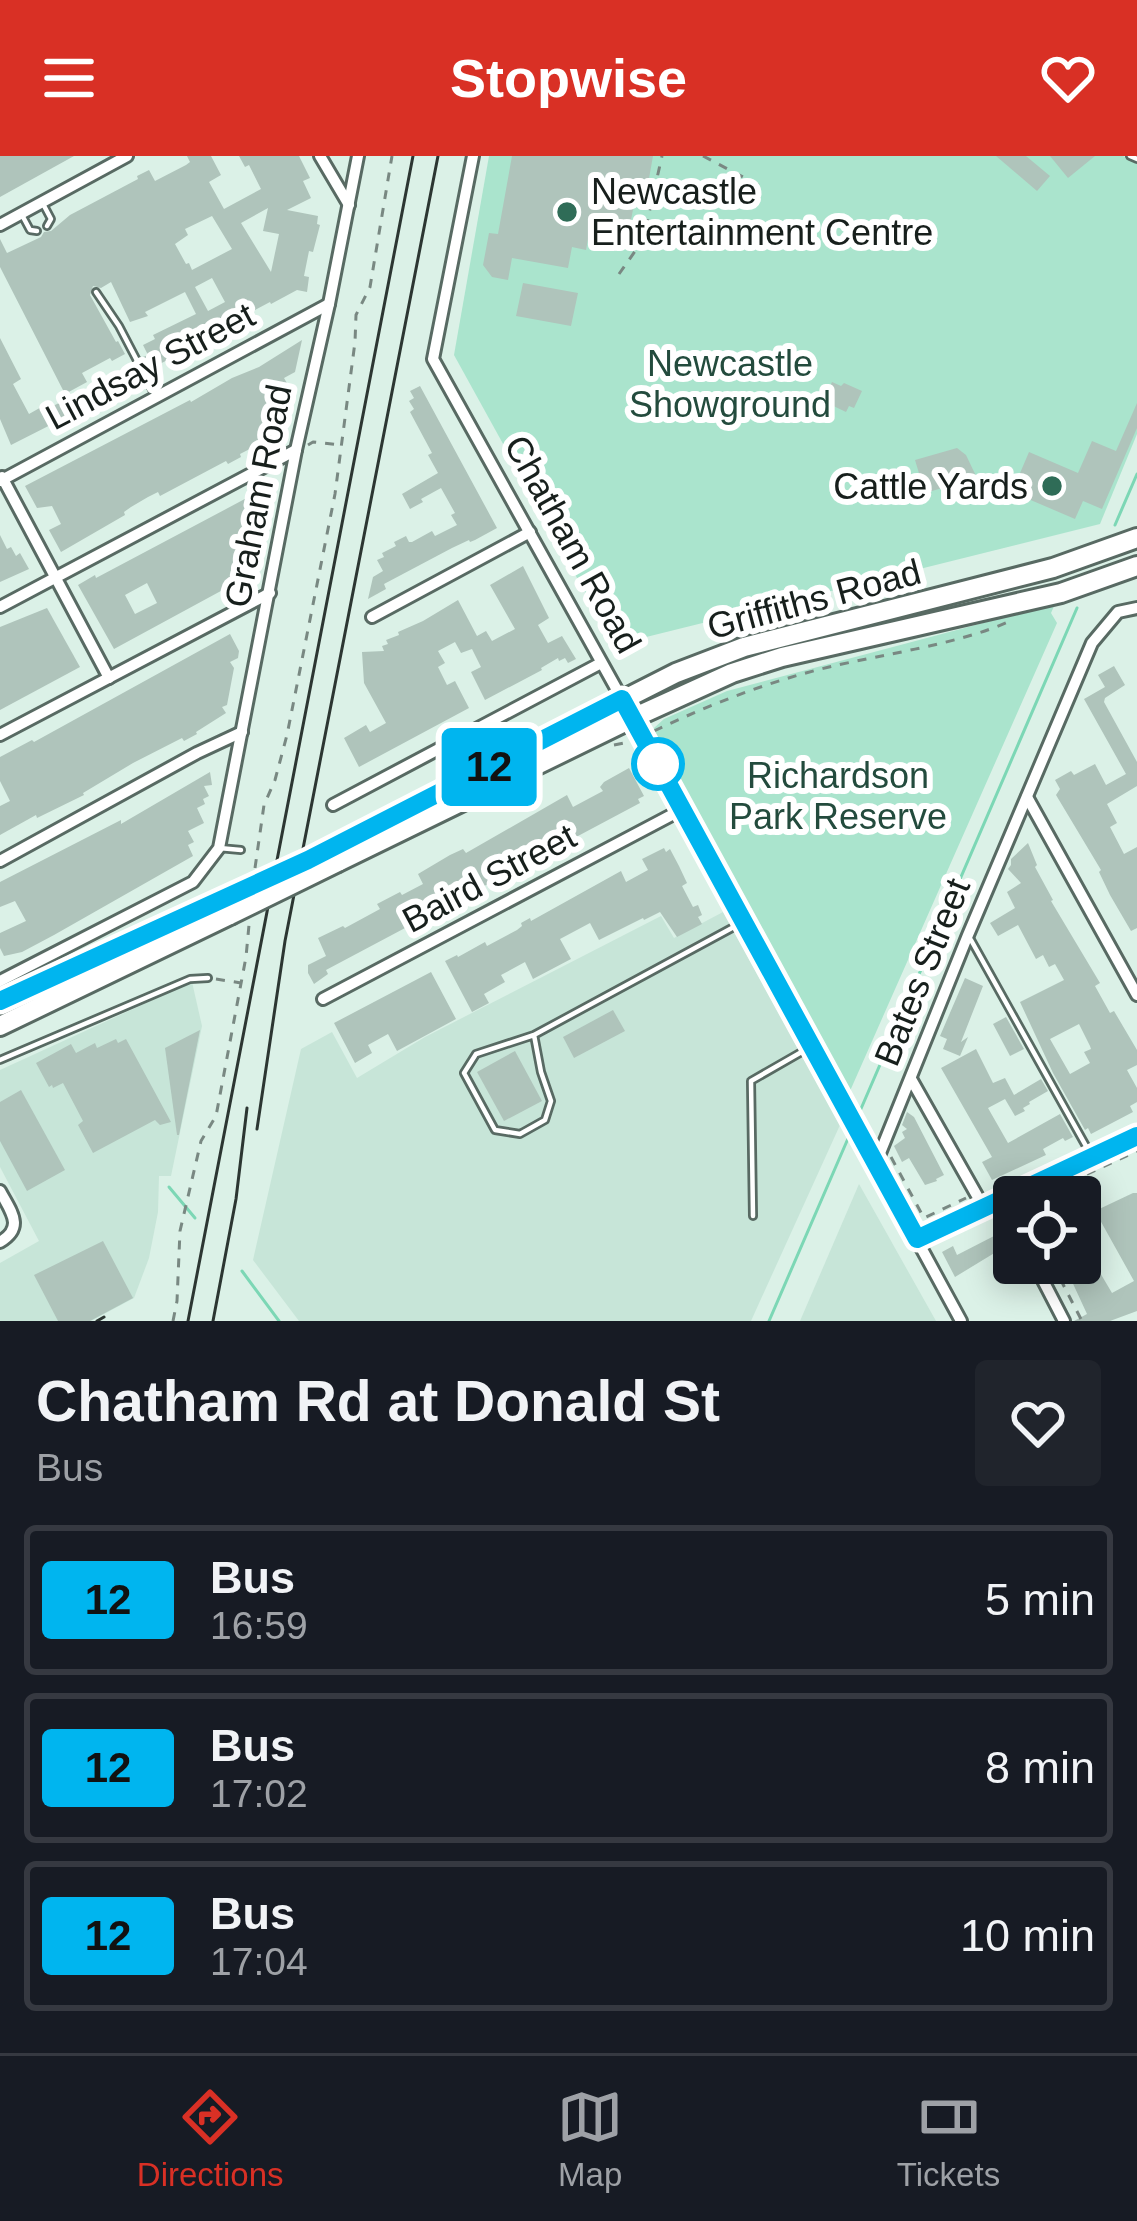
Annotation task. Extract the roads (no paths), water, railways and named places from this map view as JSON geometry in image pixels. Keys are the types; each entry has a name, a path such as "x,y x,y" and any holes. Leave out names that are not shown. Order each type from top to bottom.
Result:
{"highway":[{"name":"Griffiths Road","path":"0,1001 237,908 345,841 676,673 743,647 1063,565 1137,538"},
{"path":"1061,593 1063,565"},
{"name":"Griffiths Road","path":"0,1026 732,673 782,657 1061,593 1134,567"},
{"name":"Chatham Road","path":"622,699 633,718"}],"street":[{"path":"0,225 127,156"},
{"path":"320,156 349,205"},
{"name":"Graham Road","path":"220,848 358,156"},
{"name":"Chatham Road","path":"473,156 434,359 622,699"},
{"name":"Lindsay Street","path":"1,478 329,304"},
{"path":"0,607 296,451"},
{"path":"1,478 109,679"},
{"path":"372,617 530,532"},
{"path":"0,735 270,593"},
{"name":"Bates Street","path":"874,1158 884,1144 1092,643 1118,612 1137,608"},
{"path":"333,805 601,663"},
{"name":"Chatham Road","path":"633,718 961,1321"},
{"path":"0,861 242,732"},
{"path":"1027,796 1137,995"},
{"name":"Baird Street","path":"323,999 683,809"},
{"path":"0,981 193,882 220,848"},
{"path":"910,1079 984,1208"},
{"path":"1051,1176 1137,1136"},
{"path":"0,1191 14,1220 12,1234 3,1241"},
{"path":"917,1239 993,1204"},
{"path":"1045,1284 1064,1321"}],"lane":[{"path":"42,202 51,219 46,226"},
{"path":"21,214 30,230 37,231"},
{"path":"96,292 156,397"},
{"path":"220,848 241,850"},
{"path":"534,1035 551,1100 545,1120 520,1134 495,1130 464,1073 476,1054 534,1035 744,922"},
{"path":"968,935 1092,1157"},
{"path":"0,1060 190,979 208,978"},
{"path":"753,1216 751,1081 812,1046"}],"waterway":[{"path":"1115,525 1137,474"},
{"path":"857,1118 1077,608"},
{"path":"769,1321 853,1127"},
{"path":"169,1187 195,1218"},
{"path":"242,1271 279,1321"}],"railway":[{"path":"188,1321 413,156"},
{"path":"257,1129 285,941 438,156"},
{"path":"213,1321 247,1108"},
{"path":"97,1321 104,1317"}],"place":[{"name":"Newcastle Entertainment Centre","path":"567,212"},
{"name":"Cattle Yards","path":"1052,486"}],"park label":[{"name":"Newcastle Showground","path":"730,384"},
{"name":"Richardson Park Reserve","path":"838,796"}]}
